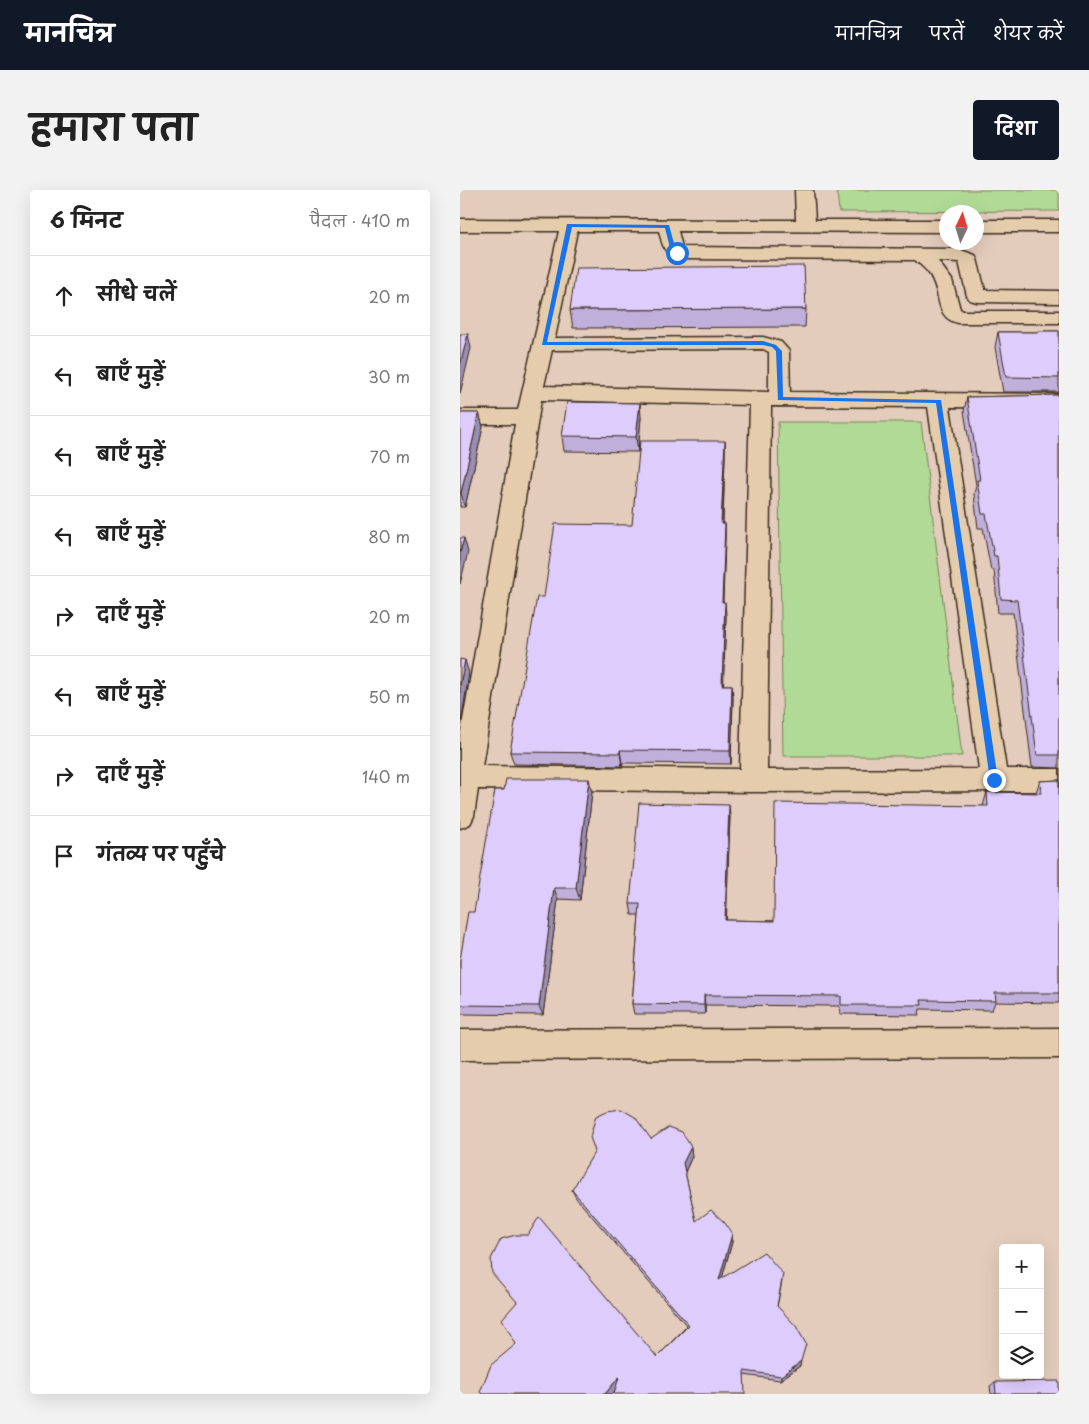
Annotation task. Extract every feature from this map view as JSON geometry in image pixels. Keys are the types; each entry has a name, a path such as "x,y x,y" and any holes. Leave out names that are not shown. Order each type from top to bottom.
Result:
{"street":[{"path":"804,190 806,227"},
{"path":"460,226 939,226"},
{"path":"460,816 527,417 569,226"},
{"path":"667,226 673,248 677,253 921,256 956,250"},
{"path":"984,226 1059,226"},
{"path":"963,250 968,259 981,317"},
{"path":"921,256 935,266 946,285 951,312 958,317 1059,317"},
{"path":"977,296 1059,297"},
{"path":"544,344 763,343 774,346 779,351 770,399 753,781"},
{"path":"533,393 770,399 1059,401"},
{"path":"938,401 994,780"},
{"path":"460,417 527,417"},
{"path":"466,777 753,781 1059,780"},
{"path":"460,1045 1059,1043"}],"green space":[{"path":"837,190 1059,190 1059,211 984,211 984,205 939,205 939,212 839,212"},
{"path":"778,422 921,422 962,756 783,756"}],"building":[{"path":"804,266 806,309 570,310 576,268"},
{"path":"1059,331 1059,378 1006,377 998,332"},
{"path":"460,334 468,334 460,365"},
{"path":"1059,395 1059,755 1037,755 1017,600 1001,599 997,556 994,556 986,514 982,514 977,480 980,480 967,397"},
{"path":"567,402 640,403 636,437 562,436"},
{"path":"460,413 479,413 461,493 460,493"},
{"path":"640,441 725,441 721,524 725,524 722,602 725,602 722,685 732,685 730,751 510,752 537,597 544,597 555,524 632,525"},
{"path":"460,538 464,538 460,553"},
{"path":"460,659 465,660 460,685"},
{"path":"506,779 589,779 576,888 554,888 539,1006 460,1005 460,960 468,912 474,912 495,790 504,790"},
{"path":"1059,780 1059,993 995,993 996,1001 921,1000 922,1005 841,1005 841,996 704,995 704,1005 632,1004 640,904 630,904 639,803 729,805 725,920 774,921 775,803 988,806 987,792 1041,793 1040,781"},
{"path":"621,1109 635,1117 651,1139 669,1127 682,1132 691,1147 683,1163 696,1221 711,1210 725,1223 732,1234 719,1280 764,1252 783,1274 777,1306 796,1326 806,1344 801,1361 781,1376 744,1371 745,1394 614,1394 619,1377 605,1394 482,1394 480,1392 491,1365 516,1344 502,1319 517,1302 492,1273 491,1259 501,1239 516,1235 528,1235 539,1217 657,1357 689,1325 572,1190 595,1151 590,1137 596,1116 607,1111"},
{"path":"1059,1381 1059,1394 996,1394 995,1382"}],"route":[{"path":"677,253 673,248 667,226 569,226 544,344 763,343 774,346 779,351 780,399 938,401 994,780"}]}
